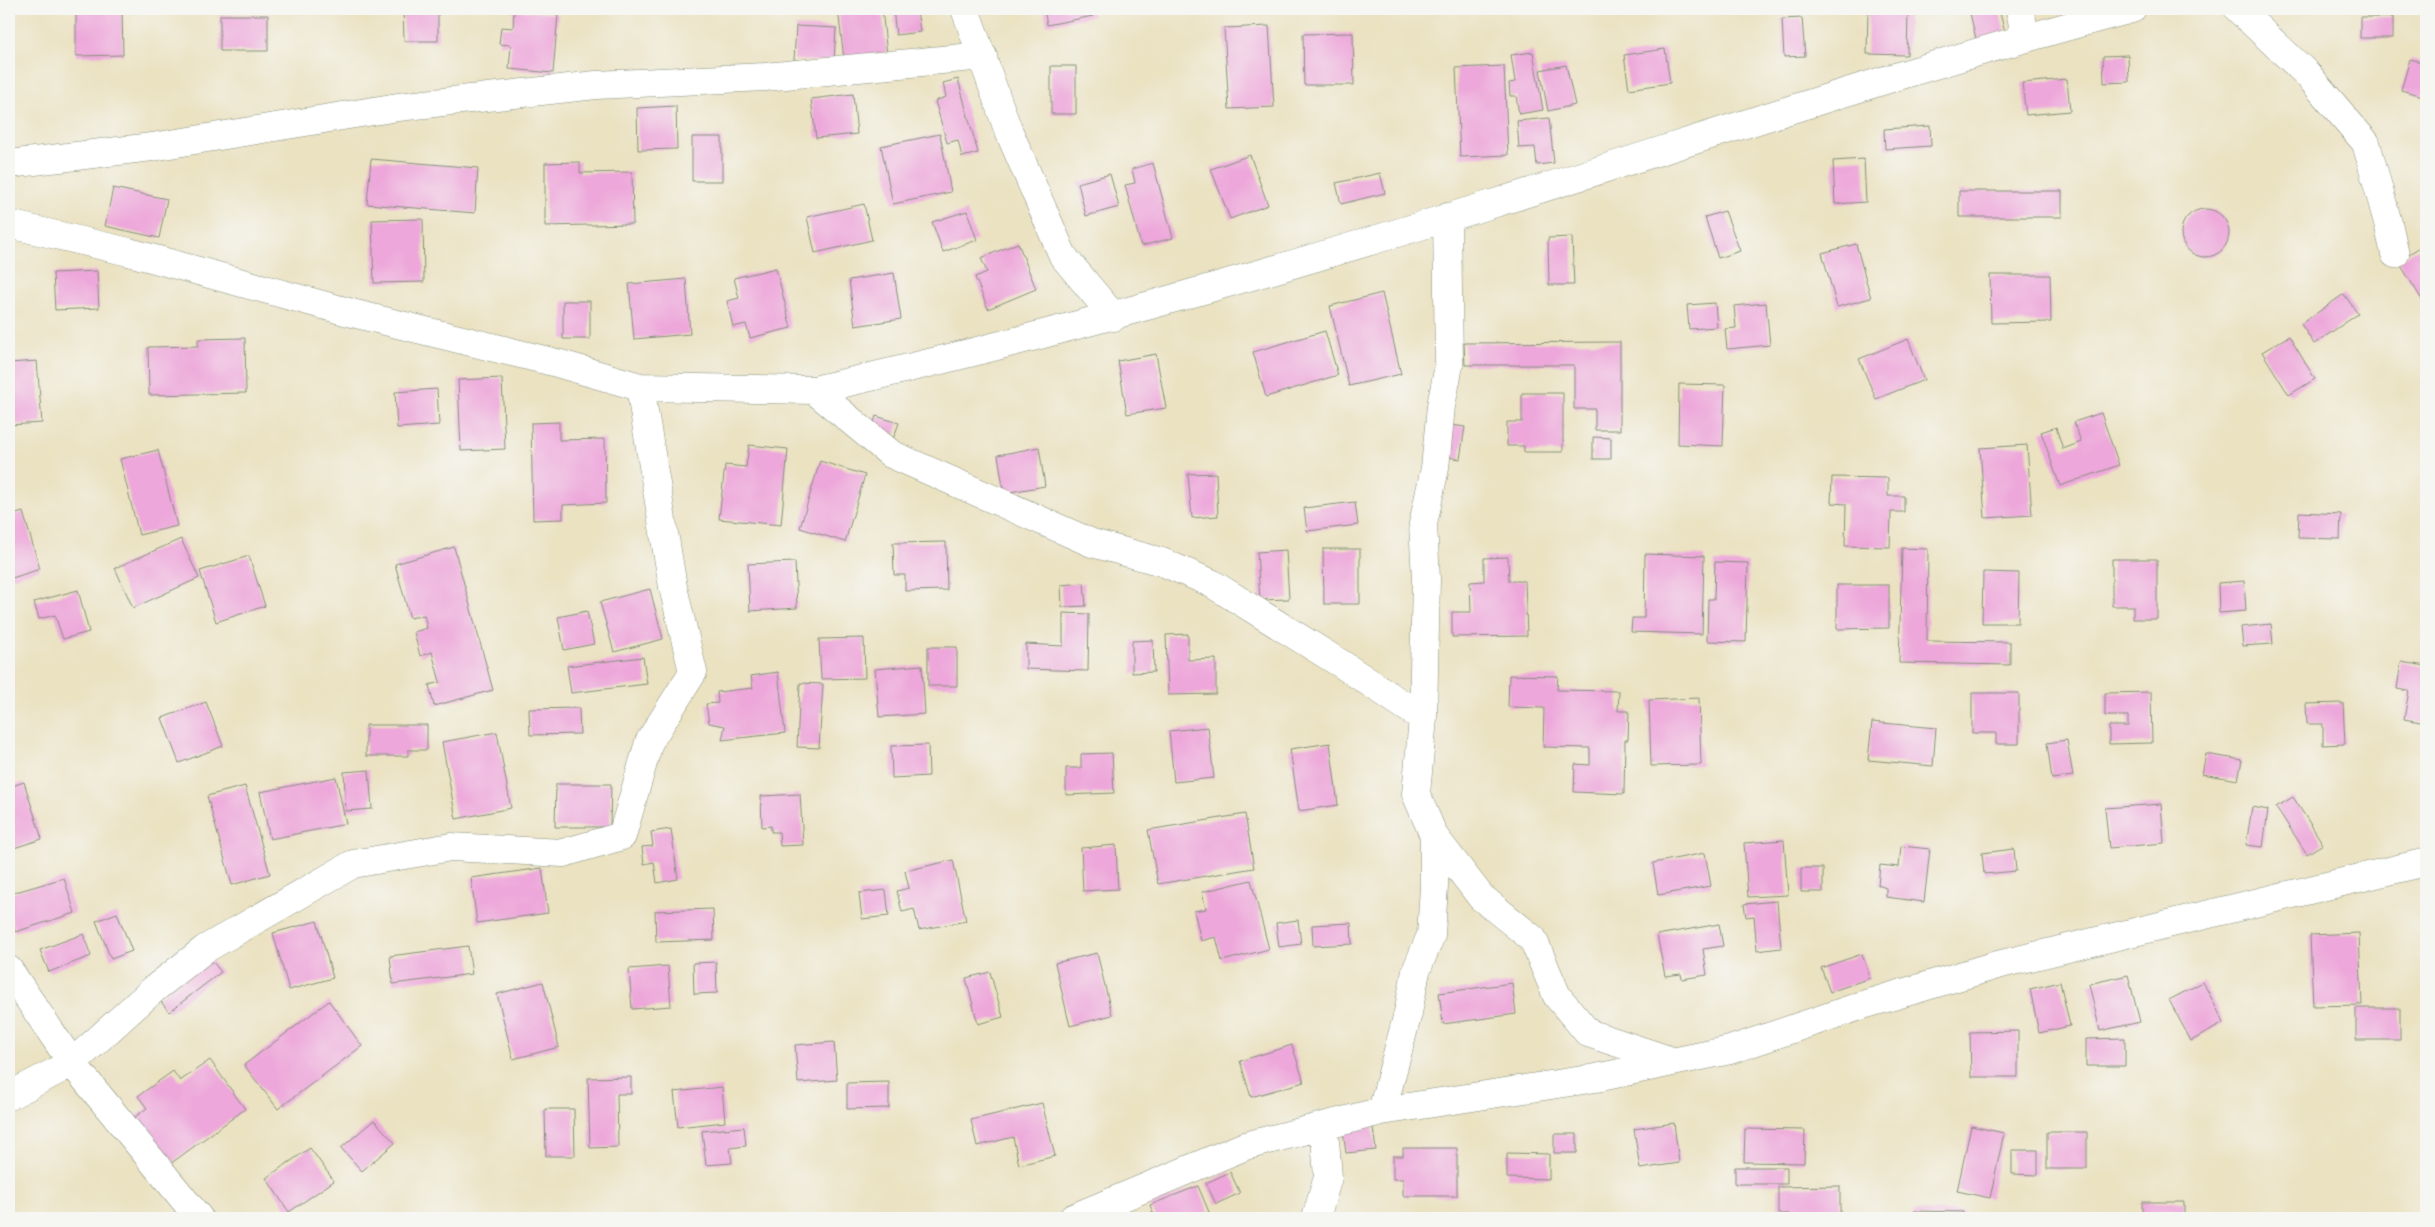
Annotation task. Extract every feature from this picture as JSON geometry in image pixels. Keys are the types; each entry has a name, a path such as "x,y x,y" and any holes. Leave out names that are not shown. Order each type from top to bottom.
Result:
{"street":[{"path":"965,9 1007,127 1063,256 1114,317"},
{"path":"2020,9 2025,37"},
{"path":"9,224 129,252 352,313 557,363 640,387 814,390 901,371 1114,317 1447,217 2025,37 2132,9"},
{"path":"2238,9 2308,74 2366,142 2395,254"},
{"path":"9,164 152,147 418,105 596,85 765,77 983,56"},
{"path":"1447,217 1448,365 1441,406 1435,468 1423,524 1426,578 1423,718 1416,794 1434,836 1481,897 1533,939 1557,996 1588,1033 1674,1062"},
{"path":"9,1096 72,1063 154,989 205,949 353,864 451,847 563,853 622,836 648,742 693,672 673,587 640,387"},
{"path":"814,390 891,454 1092,543 1162,562 1211,584 1343,665 1423,718"},
{"path":"1382,1111 1404,1029 1416,971 1431,935 1434,886 1434,836"},
{"path":"1073,1218 1245,1146 1382,1111 1596,1078 1730,1050 1866,1004 1996,965 2423,864"},
{"path":"9,970 72,1063 199,1218"},
{"path":"1316,1218 1328,1178 1324,1127"}],"building":[{"path":"403,9 438,9 438,41 404,41"},
{"path":"838,9 882,9 887,55 844,59"},
{"path":"893,9 917,9 920,32 896,35"},
{"path":"1044,9 1092,9 1093,16 1047,25"},
{"path":"1969,9 1999,9 2006,37 1977,43"},
{"path":"76,10 122,10 123,55 76,56"},
{"path":"514,10 558,14 553,73 509,69 511,45 499,44 501,27 513,28"},
{"path":"1868,12 1908,13 1907,55 1867,54"},
{"path":"220,15 268,15 268,51 220,51"},
{"path":"2360,17 2393,17 2393,38 2360,38"},
{"path":"1802,18 1805,56 1784,57 1782,19"},
{"path":"796,26 836,28 834,62 794,60"},
{"path":"1269,26 1274,107 1229,109 1224,28"},
{"path":"1353,33 1354,85 1304,85 1303,34"},
{"path":"1665,49 1670,83 1629,89 1624,55"},
{"path":"1533,52 1543,110 1519,114 1516,96 1510,96 1509,83 1515,82 1511,55"},
{"path":"2128,55 2129,82 2104,83 2103,56"},
{"path":"2410,59 2426,63 2426,85 2423,96 2401,90"},
{"path":"1566,65 1575,105 1548,111 1540,70"},
{"path":"1051,66 1076,66 1076,114 1051,114"},
{"path":"1504,66 1508,155 1460,157 1456,68"},
{"path":"958,79 978,153 962,157 958,140 947,143 935,101 946,97 943,83"},
{"path":"2067,79 2070,111 2026,115 2022,83"},
{"path":"853,94 857,134 816,138 811,99"},
{"path":"676,106 677,149 638,150 637,108"},
{"path":"1549,118 1554,163 1537,165 1535,147 1519,148 1517,121"},
{"path":"1930,126 1931,146 1885,149 1884,129"},
{"path":"940,134 951,192 893,204 881,146"},
{"path":"692,137 722,137 722,181 692,181"},
{"path":"1250,155 1268,205 1230,219 1211,169"},
{"path":"371,159 478,168 475,213 367,204"},
{"path":"1864,159 1866,202 1835,204 1833,161"},
{"path":"580,162 580,173 632,172 633,224 545,226 545,163"},
{"path":"1153,163 1173,238 1141,246 1125,185 1135,183 1132,169"},
{"path":"1380,173 1385,193 1341,204 1336,183"},
{"path":"1110,174 1119,207 1086,216 1078,183"},
{"path":"113,188 167,199 159,238 105,226"},
{"path":"1959,191 2062,191 2062,217 1959,217"},
{"path":"864,204 872,240 815,253 807,217"},
{"path":"2205,209 2214,211 2222,216 2227,224 2229,233 2227,242 2222,250 2214,255 2205,257 2196,255 2188,250 2183,242 2181,233 2183,224 2188,216 2196,211"},
{"path":"967,211 977,240 943,252 932,222"},
{"path":"1725,211 1740,251 1718,258 1705,217"},
{"path":"423,219 424,282 374,283 372,220"},
{"path":"1572,237 1574,285 1549,285 1548,238"},
{"path":"1018,243 1036,289 988,309 975,277 987,272 981,258"},
{"path":"1856,244 1871,298 1837,307 1822,253"},
{"path":"2420,247 2426,256 2426,306 2398,261"},
{"path":"776,268 791,328 750,338 746,324 733,327 727,301 739,298 734,278"},
{"path":"97,271 99,308 55,310 53,273"},
{"path":"894,273 901,319 855,326 849,280"},
{"path":"1990,275 2050,275 2051,322 1991,323"},
{"path":"686,279 690,334 634,339 629,284"},
{"path":"1382,293 1401,374 1349,386 1330,306"},
{"path":"2344,294 2358,314 2314,344 2301,324"},
{"path":"563,301 590,301 590,339 563,339"},
{"path":"1715,303 1717,327 1689,329 1687,305"},
{"path":"1766,303 1770,345 1727,349 1725,329 1736,328 1734,306"},
{"path":"1325,331 1338,375 1266,397 1253,352"},
{"path":"2289,336 2315,379 2289,395 2262,352"},
{"path":"245,338 246,393 149,395 148,347 198,346 198,339"},
{"path":"1908,339 1924,380 1876,399 1859,359"},
{"path":"1620,342 1620,430 1595,430 1595,409 1574,409 1574,365 1465,365 1464,343"},
{"path":"1156,354 1166,408 1127,414 1118,361"},
{"path":"37,361 42,423 9,425 9,363"},
{"path":"502,378 505,449 461,451 458,380"},
{"path":"1679,384 1725,385 1723,446 1678,444"},
{"path":"437,389 439,425 397,428 395,392"},
{"path":"1522,393 1563,393 1563,452 1524,452 1524,446 1507,446 1507,422 1522,422"},
{"path":"2101,413 2119,465 2060,486 2041,432 2056,427 2063,449 2081,442 2074,422"},
{"path":"876,416 899,423 892,442 870,435"},
{"path":"559,422 559,440 605,439 606,503 563,505 563,519 533,520 531,423"},
{"path":"1445,424 1465,427 1460,459 1441,456"},
{"path":"1593,437 1611,438 1611,459 1593,459"},
{"path":"749,445 788,449 781,525 719,519 725,465 746,467"},
{"path":"2027,445 2032,515 1985,518 1980,448"},
{"path":"1039,447 1045,486 1004,493 998,455"},
{"path":"158,450 177,526 139,535 120,459"},
{"path":"820,461 865,475 845,542 800,528"},
{"path":"1216,473 1218,516 1192,518 1188,474"},
{"path":"1832,477 1888,478 1888,496 1904,496 1904,512 1891,512 1890,547 1845,546 1846,504 1831,503"},
{"path":"1355,502 1358,525 1307,531 1304,508"},
{"path":"23,512 40,569 9,579 9,516"},
{"path":"2299,512 2341,514 2340,539 2298,538"},
{"path":"181,539 199,578 133,608 115,568"},
{"path":"946,542 947,590 905,591 905,575 894,575 893,543"},
{"path":"454,547 493,690 434,706 429,685 440,682 432,652 420,656 414,632 427,628 424,615 410,618 395,564"},
{"path":"1902,548 1928,549 1927,641 2010,642 2010,665 1899,663"},
{"path":"1323,549 1360,549 1360,604 1324,604"},
{"path":"1286,550 1289,599 1260,600 1257,552"},
{"path":"1645,554 1704,556 1702,634 1631,632 1632,618 1644,618"},
{"path":"249,556 265,606 216,622 200,571"},
{"path":"1508,557 1509,581 1525,581 1527,636 1452,637 1452,612 1471,612 1470,582 1484,581 1484,558"},
{"path":"2112,559 2157,559 2157,619 2133,619 2133,606 2112,606"},
{"path":"795,562 797,608 750,611 748,564"},
{"path":"1715,562 1748,563 1746,642 1707,641 1708,599 1714,599"},
{"path":"1983,572 2019,573 2018,623 1982,623"},
{"path":"2244,581 2246,611 2219,613 2218,583"},
{"path":"1084,583 1086,606 1062,607 1061,585"},
{"path":"1837,585 1889,585 1889,628 1837,629"},
{"path":"650,589 663,639 614,652 600,602"},
{"path":"78,590 89,632 63,639 55,615 39,619 34,602"},
{"path":"587,611 594,644 564,650 558,617"},
{"path":"1063,613 1089,614 1088,671 1026,669 1026,644 1063,646"},
{"path":"2271,624 2273,644 2243,646 2241,627"},
{"path":"1188,634 1188,660 1216,659 1216,694 1168,695 1166,635"},
{"path":"864,638 865,678 821,679 819,639"},
{"path":"1153,640 1154,672 1132,673 1132,641"},
{"path":"928,647 957,647 957,686 928,686"},
{"path":"643,657 647,684 571,693 567,666"},
{"path":"2401,662 2426,666 2426,723 2404,719 2409,691 2397,689"},
{"path":"922,665 925,714 879,717 875,669"},
{"path":"778,672 785,733 722,740 725,726 709,723 706,704 718,703 717,692 753,688 751,676"},
{"path":"1509,675 1558,676 1557,690 1619,691 1618,711 1629,711 1628,740 1625,740 1624,794 1574,792 1575,764 1590,765 1590,748 1543,747 1544,708 1508,707"},
{"path":"800,683 823,684 819,748 797,747"},
{"path":"2151,692 2152,743 2109,744 2109,726 2128,726 2128,716 2105,716 2105,693"},
{"path":"1972,693 2019,693 2019,744 1996,744 1996,733 1972,733"},
{"path":"1699,698 1701,765 1651,766 1649,700"},
{"path":"206,702 223,746 179,763 162,718"},
{"path":"2343,703 2345,744 2323,745 2323,724 2307,724 2306,704"},
{"path":"579,708 580,734 530,735 529,709"},
{"path":"1872,722 1936,728 1933,766 1868,760"},
{"path":"366,725 427,725 427,750 408,750 408,756 366,756"},
{"path":"1208,727 1214,778 1174,782 1169,731"},
{"path":"497,732 511,808 456,819 442,742"},
{"path":"2067,740 2073,776 2052,779 2047,743"},
{"path":"1330,743 1338,805 1299,811 1290,749"},
{"path":"928,745 929,776 892,778 891,746"},
{"path":"1112,753 1114,793 1066,795 1066,768 1081,768 1081,754"},
{"path":"2206,754 2242,760 2238,780 2202,774"},
{"path":"369,770 372,809 346,811 344,772"},
{"path":"336,777 346,824 270,839 260,792"},
{"path":"24,782 42,839 14,848 9,831 9,787"},
{"path":"556,784 611,784 610,827 555,827"},
{"path":"245,786 270,874 232,885 207,796"},
{"path":"800,794 803,845 780,846 779,832 771,832 771,826 762,827 761,796"},
{"path":"2293,797 2323,844 2307,854 2276,807"},
{"path":"2161,804 2164,843 2109,848 2105,808"},
{"path":"2252,807 2268,810 2263,847 2246,845"},
{"path":"1245,814 1254,868 1158,884 1148,830"},
{"path":"671,829 678,879 657,883 654,862 644,864 642,847 653,846 651,832"},
{"path":"1784,840 1788,895 1748,897 1744,843"},
{"path":"1116,845 1118,889 1083,891 1081,848"},
{"path":"1901,846 1930,849 1924,902 1886,897 1886,888 1878,885 1880,865 1899,867"},
{"path":"2014,849 2016,871 1984,874 1982,853"},
{"path":"1705,853 1711,886 1658,895 1653,863"},
{"path":"953,860 966,921 919,930 914,909 902,912 897,891 909,888 905,871"},
{"path":"542,868 548,913 477,923 471,878"},
{"path":"1801,868 1823,868 1823,892 1801,892"},
{"path":"64,878 75,913 15,932 9,910 9,894"},
{"path":"1251,880 1269,949 1222,961 1216,937 1201,941 1194,911 1206,909 1202,892"},
{"path":"886,890 889,916 862,919 859,893"},
{"path":"1777,901 1781,948 1757,951 1754,916 1746,917 1744,904"},
{"path":"713,909 714,940 656,942 655,911"},
{"path":"117,913 132,951 111,959 96,921"},
{"path":"1298,920 1301,944 1279,947 1276,923"},
{"path":"317,921 333,978 289,990 273,933"},
{"path":"1351,923 1352,944 1313,946 1312,925"},
{"path":"1719,924 1723,946 1703,949 1707,975 1682,979 1681,974 1665,976 1657,935"},
{"path":"2359,933 2362,1005 2313,1006 2310,935"},
{"path":"83,934 91,956 49,972 40,950"},
{"path":"468,946 472,974 393,984 390,956"},
{"path":"1097,953 1112,1015 1070,1026 1055,963"},
{"path":"1862,954 1870,978 1830,992 1821,968"},
{"path":"209,957 221,972 169,1012 158,998"},
{"path":"716,962 717,993 694,994 693,963"},
{"path":"668,966 671,1006 632,1009 629,969"},
{"path":"990,972 1003,1017 978,1024 966,978"},
{"path":"2128,975 2140,1022 2100,1031 2089,984"},
{"path":"543,982 559,1047 513,1059 497,994"},
{"path":"2060,982 2070,1026 2039,1033 2030,989"},
{"path":"2203,982 2224,1023 2191,1041 2169,1000"},
{"path":"1512,983 1516,1014 1443,1024 1439,993"},
{"path":"329,1001 362,1046 278,1109 244,1065"},
{"path":"2356,1008 2400,1008 2400,1040 2356,1040"},
{"path":"2018,1031 2018,1077 1971,1077 1970,1032"},
{"path":"2125,1038 2125,1066 2086,1066 2086,1039"},
{"path":"834,1042 837,1080 798,1083 795,1045"},
{"path":"1292,1045 1304,1082 1251,1097 1240,1061"},
{"path":"210,1060 245,1109 166,1167 131,1120 147,1108 138,1096 173,1071 180,1081"},
{"path":"631,1077 631,1094 617,1094 618,1147 590,1148 588,1078"},
{"path":"889,1082 889,1108 847,1109 847,1083"},
{"path":"722,1087 725,1122 678,1127 674,1092"},
{"path":"1042,1103 1055,1156 1019,1165 1013,1137 977,1146 971,1120"},
{"path":"545,1109 574,1109 575,1156 546,1156"},
{"path":"374,1120 395,1143 362,1171 341,1148"},
{"path":"1372,1120 1376,1150 1346,1153 1342,1123"},
{"path":"1674,1123 1679,1163 1640,1169 1634,1129"},
{"path":"1971,1126 2004,1133 1990,1198 1957,1191"},
{"path":"744,1127 746,1146 730,1148 732,1163 706,1165 702,1131"},
{"path":"1745,1129 1805,1130 1804,1163 1744,1162"},
{"path":"2047,1132 2087,1132 2087,1169 2047,1169"},
{"path":"1554,1134 1577,1134 1577,1153 1554,1153"},
{"path":"310,1148 334,1181 289,1212 266,1178"},
{"path":"1403,1148 1457,1148 1457,1196 1403,1196 1403,1179 1393,1179 1393,1156 1403,1156"},
{"path":"2012,1150 2038,1150 2038,1175 2012,1174"},
{"path":"1507,1153 1549,1154 1549,1179 1507,1178"},
{"path":"1735,1167 1787,1167 1787,1184 1735,1184"},
{"path":"1230,1172 1240,1193 1216,1204 1206,1183"},
{"path":"1198,1186 1209,1212 1196,1218 1155,1218 1150,1205"},
{"path":"1840,1186 1840,1218 1789,1218 1789,1214 1778,1214 1778,1187"},
{"path":"2142,1202 2184,1202 2184,1218 2142,1218"},
{"path":"1914,1211 1963,1212 1963,1218 1913,1218"}]}
